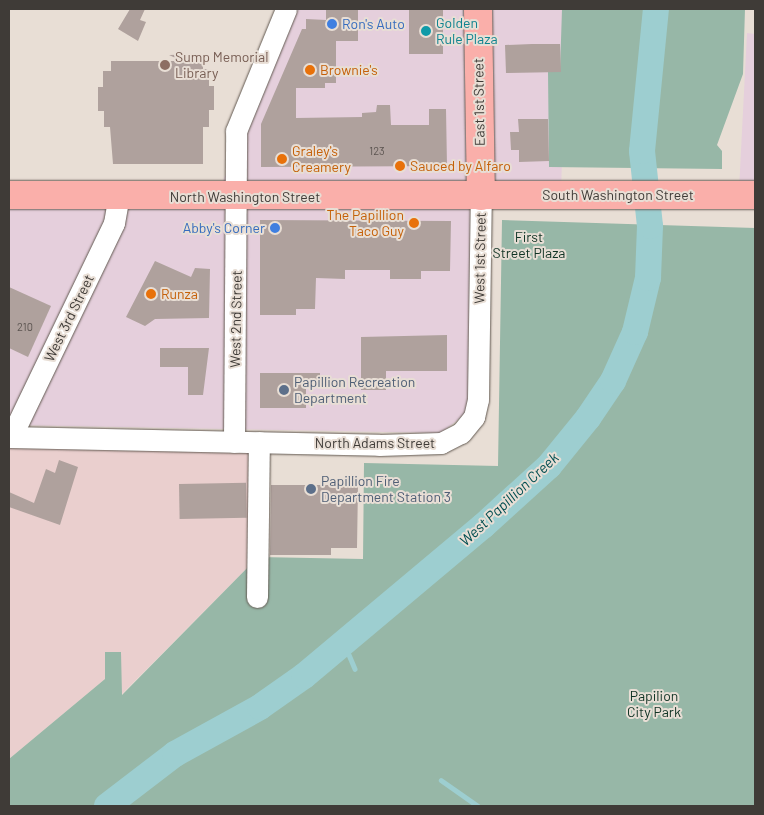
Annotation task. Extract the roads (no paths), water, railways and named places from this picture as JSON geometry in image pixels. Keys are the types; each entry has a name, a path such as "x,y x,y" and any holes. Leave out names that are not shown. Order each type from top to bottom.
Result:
{"main road":[{"name":"East 1st Street","path":"478,9 481,196"},
{"name":"North Washington Street","path":"9,195 235,197 481,196"},
{"name":"South Washington Street","path":"481,196 755,195"}],"street":[{"name":"West 2nd Street","path":"234,442 235,197 238,118 286,9"},
{"name":"West 3rd Street","path":"10,437 114,223 118,196"},
{"name":"West 1st Street","path":"479,320 481,196"},
{"name":"North Adams Street","path":"234,442 441,443 461,433 474,417 478,399 479,320"},
{"path":"10,437 234,442"},
{"path":"257,596 259,442"}],"waterway":[{"name":"West Papillion Creek","path":"107,806 175,754 260,707 304,676 483,526 549,466 588,418 613,381 635,332 648,278 650,226 642,151 656,9"},
{"path":"344,643 355,669"},
{"path":"441,780 478,806"}],"place":[{"name":"Ron's Auto","path":"332,24"},
{"name":"Golden Rule Plaza","path":"426,31"},
{"name":"Sump Memorial Library","path":"165,65"},
{"name":"Brownie's","path":"310,70"},
{"name":"Graley's Creamery","path":"282,159"},
{"name":"Sauced by Alfaro","path":"400,166"},
{"name":"The Papillion Taco Guy","path":"414,223"},
{"name":"Abby's Corner","path":"275,228"},
{"name":"Runza","path":"151,294"},
{"name":"Papillion Recreation Department","path":"284,390"},
{"name":"Papillion Fire Department Station 3","path":"311,489"}],"park label":[{"name":"First Street Plaza","path":"529,246"},
{"name":"Papilion City Park","path":"654,704"}]}
